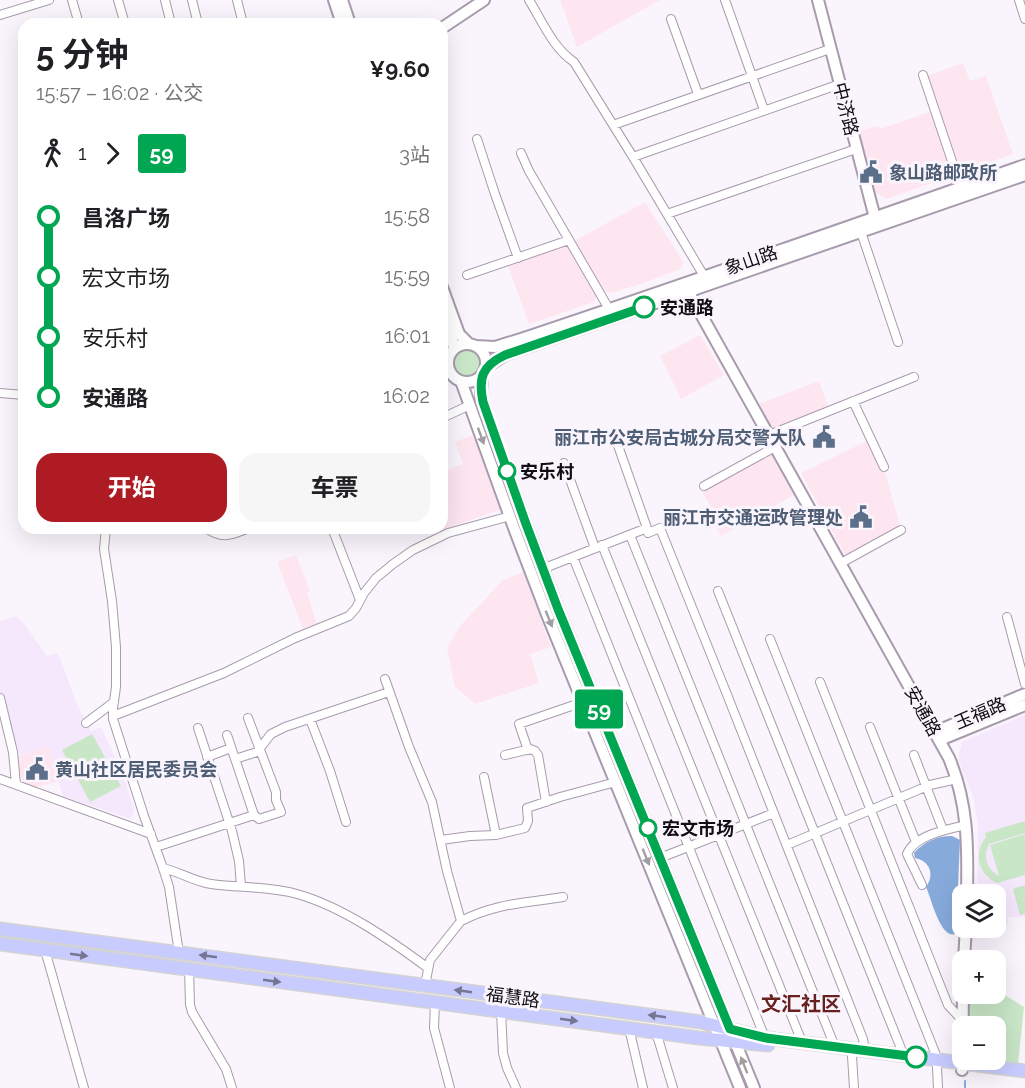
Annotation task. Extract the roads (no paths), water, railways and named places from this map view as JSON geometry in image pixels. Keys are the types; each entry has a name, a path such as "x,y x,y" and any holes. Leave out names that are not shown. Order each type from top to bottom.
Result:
{"main road":[{"name":"福慧路","path":"0,929 701,1022 765,1038 865,1050 938,1063"},
{"name":"福慧路","path":"0,944 656,1032 852,1056 952,1065"},
{"name":"福慧路","path":"1006,1069 1025,1071"},
{"name":"福慧路","path":"983,1070 1025,1078"}],"street":[{"path":"0,15 49,0"},
{"path":"72,0 77,18"},
{"path":"118,0 123,18"},
{"path":"165,0 170,18"},
{"path":"192,0 196,18"},
{"path":"237,0 242,18"},
{"path":"334,0 340,18"},
{"path":"342,0 348,18"},
{"path":"448,24 484,0"},
{"path":"529,0 558,47 573,62 613,124 704,276"},
{"path":"725,0 764,110"},
{"name":"中济路","path":"818,0 875,218"},
{"path":"1019,0 1025,19"},
{"path":"671,19 698,94"},
{"path":"613,124 830,49"},
{"path":"923,75 961,188"},
{"path":"633,157 840,84"},
{"path":"477,139 518,258"},
{"path":"667,214 856,149"},
{"path":"521,153 529,171 609,309"},
{"name":"象山路","path":"473,345 489,347 504,345 1025,165"},
{"name":"象山路","path":"484,371 505,355 1025,176"},
{"path":"861,232 898,342"},
{"path":"467,275 569,240"},
{"name":"安通路","path":"688,291 949,758 964,806 968,855 967,884"},
{"path":"448,304 459,334 485,354 481,392 483,402 542,569 754,1088"},
{"path":"448,325 454,349"},
{"path":"473,345 461,345 454,349 448,359 449,368 453,376 461,381 474,381 484,371"},
{"path":"769,435 914,377"},
{"path":"461,381 546,612 740,1088"},
{"path":"0,393 18,394"},
{"path":"853,401 884,467"},
{"path":"448,414 470,405"},
{"path":"615,437 648,533 660,528 863,1038 865,1050"},
{"path":"704,486 775,447"},
{"path":"564,463 801,1042"},
{"path":"448,533 510,516"},
{"path":"542,569 646,528"},
{"path":"841,563 901,530"},
{"path":"105,534 104,549 116,647 113,716 144,816 164,868 179,952"},
{"path":"218,534 225,536 234,534"},
{"path":"334,534 360,600"},
{"path":"113,716 224,673 295,638 349,616 383,572 423,544 446,534"},
{"path":"630,535 835,1047"},
{"path":"573,557 765,1038"},
{"path":"718,591 904,1056"},
{"path":"1007,617 1025,684"},
{"path":"770,639 938,1063 938,1088"},
{"path":"385,679 409,747 432,802 461,921"},
{"path":"820,682 948,1005 959,1016"},
{"path":"235,759 257,752 271,734 285,727 389,692"},
{"name":"玉福路","path":"938,736 1025,694"},
{"path":"0,698 13,752 16,784"},
{"path":"86,723 114,702"},
{"path":"528,750 519,723 583,702"},
{"name":"玉福路","path":"938,736 1025,705"},
{"path":"227,735 254,815 259,819 281,812 276,800 276,792 248,718"},
{"path":"310,719 346,822"},
{"path":"870,727 916,842"},
{"path":"198,728 230,824 239,861 241,886"},
{"path":"207,757 231,748"},
{"path":"505,755 528,750 533,750 538,755 546,802"},
{"path":"914,755 943,830"},
{"path":"484,777 496,835"},
{"path":"0,779 151,834"},
{"path":"787,845 926,787 957,779"},
{"path":"441,840 496,835 525,828 528,821 527,808 616,782"},
{"path":"660,858 774,813"},
{"path":"156,847 254,815"},
{"path":"922,885 908,854 911,847 916,842 943,830 966,825"},
{"path":"164,868 205,883 275,889 319,902 390,940 428,968"},
{"path":"425,985 430,960 461,921 491,908 563,897"},
{"path":"45,950 84,1088"},
{"path":"189,969 192,1012 226,1069 232,1088"},
{"path":"435,1002 434,1028 450,1088"},
{"path":"501,1011 503,1053 516,1088"},
{"path":"629,1028 644,1088"},
{"path":"656,1032 673,1088"},
{"path":"852,1056 854,1088"}],"water":[{"path":"477,401 714,1005 709,1005 543,593 474,403"},
{"path":"952,836 960,840 958,884 952,884 952,934 946,931 938,920 926,887 929,882 930,869 924,862 915,858 914,853 931,840"}],"waterway":[{"path":"965,1081 965,1088"}],"place":[{"name":"象山路邮政所","path":"871,172"},
{"name":"安通路","path":"644,307"},
{"name":"丽江市公安局古城分局交警大队","path":"824,437"},
{"name":"安乐村","path":"507,471"},
{"name":"丽江市交通运政管理处","path":"861,517"},
{"name":"黄山社区居民委员会","path":"37,769"},
{"name":"宏文市场","path":"648,828"}],"district":[{"name":"文汇社区","path":"801,1004"}]}
